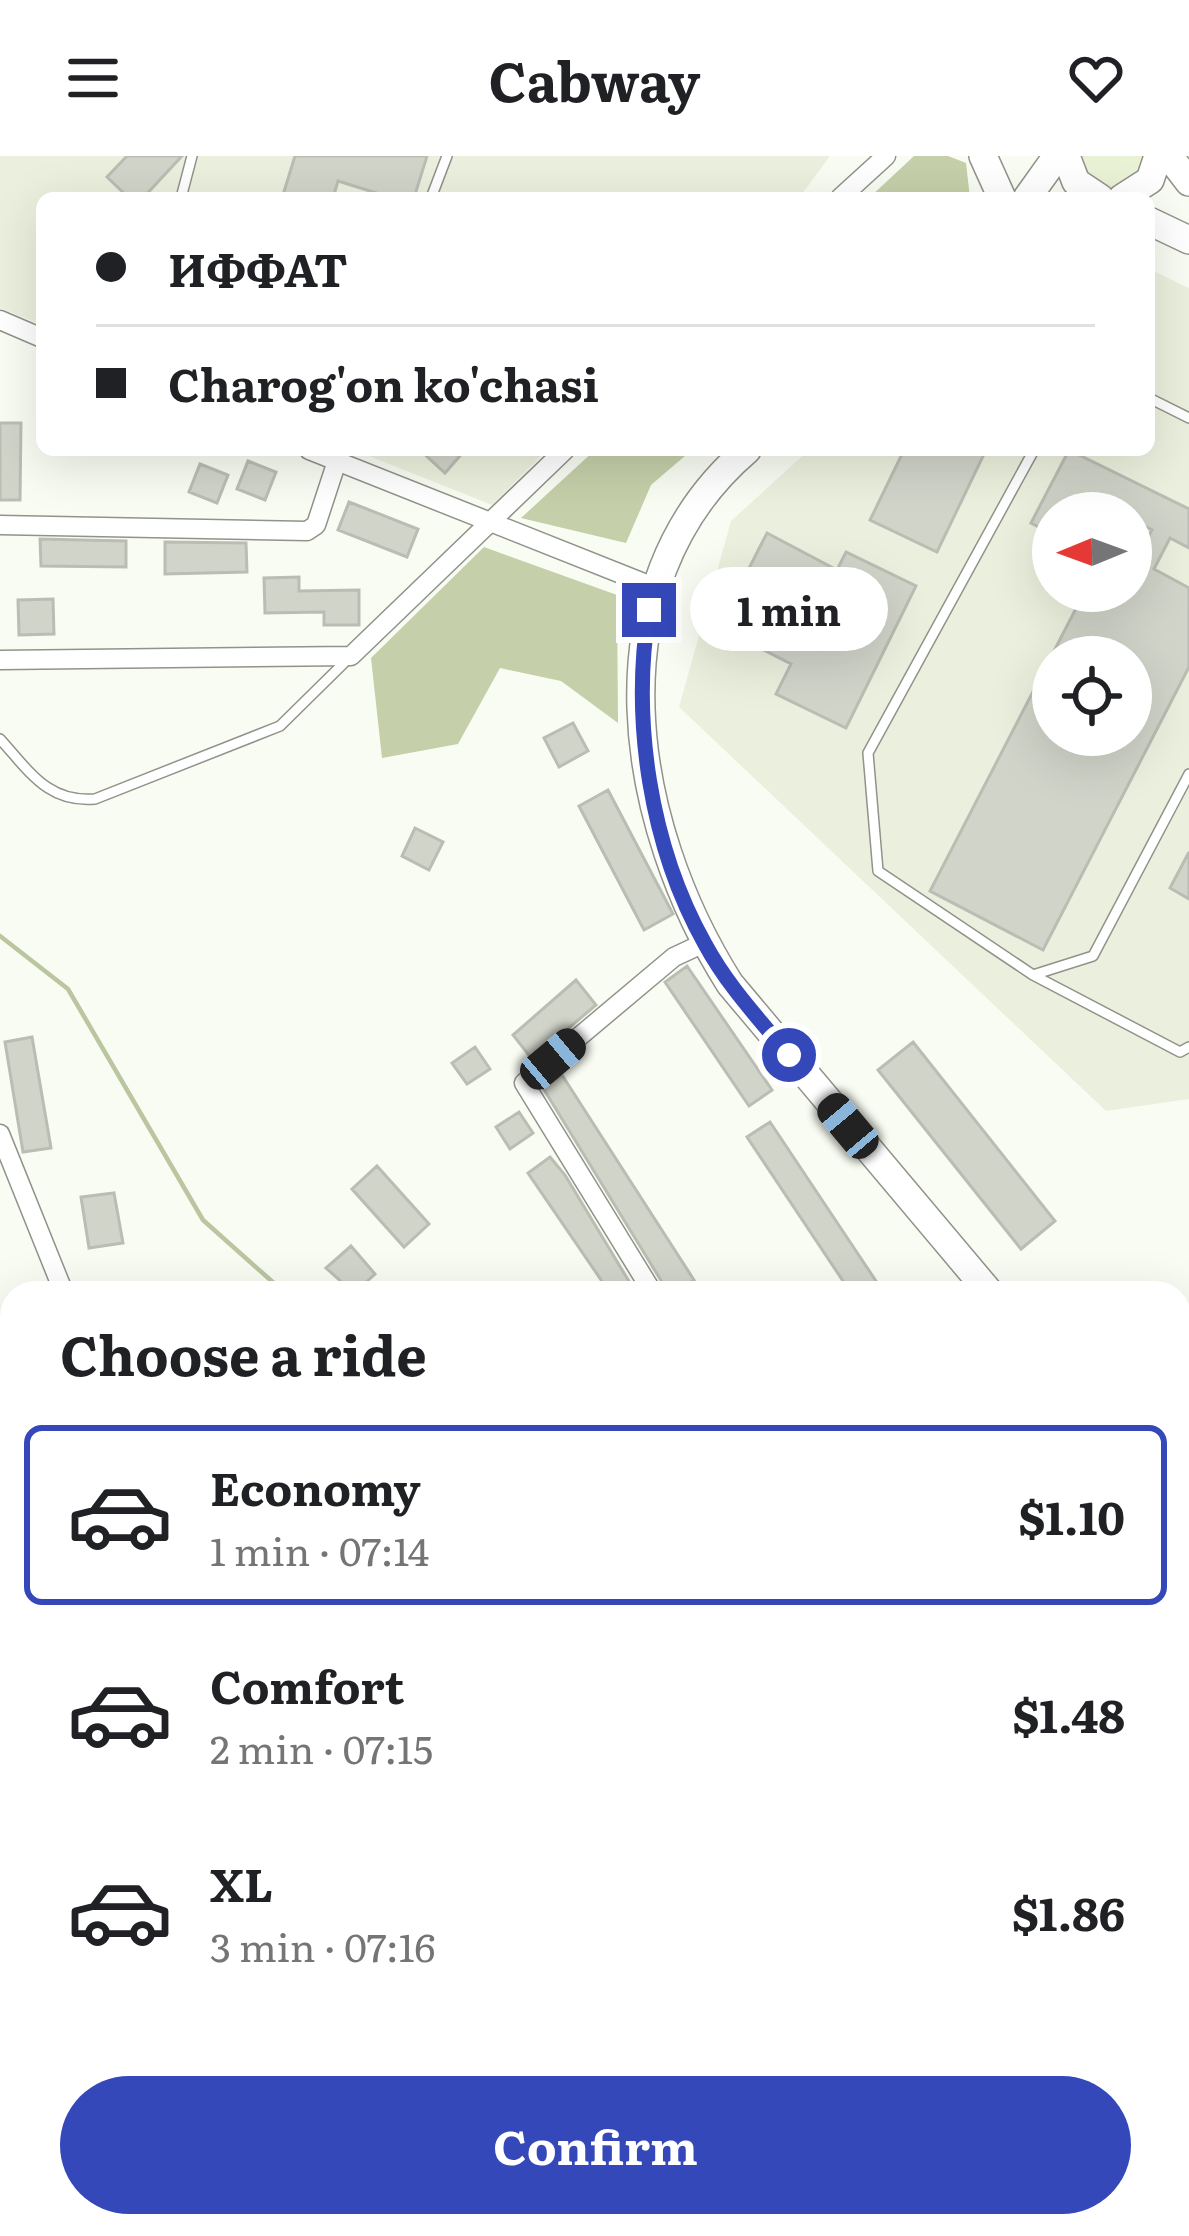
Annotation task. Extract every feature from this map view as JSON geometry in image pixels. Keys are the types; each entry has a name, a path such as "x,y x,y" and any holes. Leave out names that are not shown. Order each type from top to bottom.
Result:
{"main road":[{"path":"983,156 999,192"},
{"path":"1032,192 1062,156 1076,182 1091,192"},
{"path":"1131,192 1150,180 1158,156"},
{"path":"1169,156 1189,182"},
{"path":"1155,224 1189,240"},
{"path":"741,456 692,505 654,587 641,680 649,775 669,861 704,944 730,984 980,1281"}],"street":[{"path":"847,192 886,156"},
{"path":"0,320 36,335"},
{"path":"321,456 654,587"},
{"path":"0,660 351,656 558,456"},
{"path":"0,524 308,531 316,525 336,464"},
{"path":"646,1281 524,1083 674,957 704,944"},
{"path":"0,1134 59,1281"}],"lane":[{"path":"183,192 192,156"},
{"path":"433,192 447,156"},
{"path":"1155,401 1189,418"},
{"path":"1031,456 868,753 878,871 1033,975 1180,1052 1189,1047"},
{"path":"0,739 49,793 70,801 95,799 280,727 351,656"},
{"path":"1033,975 1094,956 1189,774"}],"shaded area":[{"path":"0,156 830,156 803,192 36,192 36,323 0,308"},
{"path":"1074,156 1146,156 1130,183 1112,189 1102,186"},
{"path":"1155,272 1189,288 1189,1099 1106,1111 679,707 731,521 802,456 1155,456"},
{"path":"369,456 541,456 492,505"}],"green space":[{"path":"914,156 948,156 966,163 969,192 875,192"},
{"path":"588,456 685,456 651,485 626,543 521,518"},
{"path":"484,547 617,595 618,723 561,681 500,668 458,744 382,758 371,658"}],"building":[{"path":"127,156 182,156 149,192 123,192 107,177"},
{"path":"295,156 427,156 416,192 373,192 338,181 335,192 284,192"},
{"path":"0,423 21,423 20,500 0,500"},
{"path":"427,456 460,456 445,473"},
{"path":"901,456 983,456 937,552 870,520"},
{"path":"1066,456 1081,456 1189,509 1189,548 1170,538 1154,569 1189,588 1189,667 1152,739 1152,636 1062,636 1074,612 1152,612 1152,492 1047,492"},
{"path":"248,461 276,472 265,500 237,489"},
{"path":"200,464 228,475 217,503 189,492"},
{"path":"349,502 418,529 407,557 338,530"},
{"path":"767,533 837,570 846,552 916,586 846,728 776,694 791,664 719,627"},
{"path":"40,539 126,541 126,567 41,566"},
{"path":"165,542 246,543 247,572 165,574"},
{"path":"299,577 299,591 359,590 359,625 324,625 324,612 265,613 264,578"},
{"path":"53,599 54,634 19,635 18,600"},
{"path":"1032,694 1032,756 1143,756 1043,950 930,891"},
{"path":"573,723 588,751 559,767 544,738"},
{"path":"608,790 673,914 644,930 579,806"},
{"path":"415,828 443,842 429,870 402,856"},
{"path":"1189,852 1189,899 1170,888"},
{"path":"687,966 772,1090 749,1106 665,982"},
{"path":"576,980 596,1005 532,1059 513,1035"},
{"path":"32,1037 51,1148 23,1152 5,1042"},
{"path":"913,1042 1055,1221 1021,1249 878,1070"},
{"path":"475,1047 490,1069 467,1084 452,1063"},
{"path":"562,1075 694,1280 661,1281 543,1088"},
{"path":"519,1112 533,1133 510,1149 496,1127"},
{"path":"770,1122 876,1281 843,1281 747,1137"},
{"path":"550,1157 629,1281 602,1281 528,1173"},
{"path":"377,1166 429,1224 404,1247 352,1189"},
{"path":"114,1193 123,1243 89,1248 81,1197"},
{"path":"351,1246 375,1274 367,1281 341,1281 326,1268"}],"waterway":[{"path":"0,936 68,989 203,1220 272,1281"}],"route":[{"path":"649,610 641,680 644,727 649,775 669,861 704,944 730,984 789,1055"}]}
